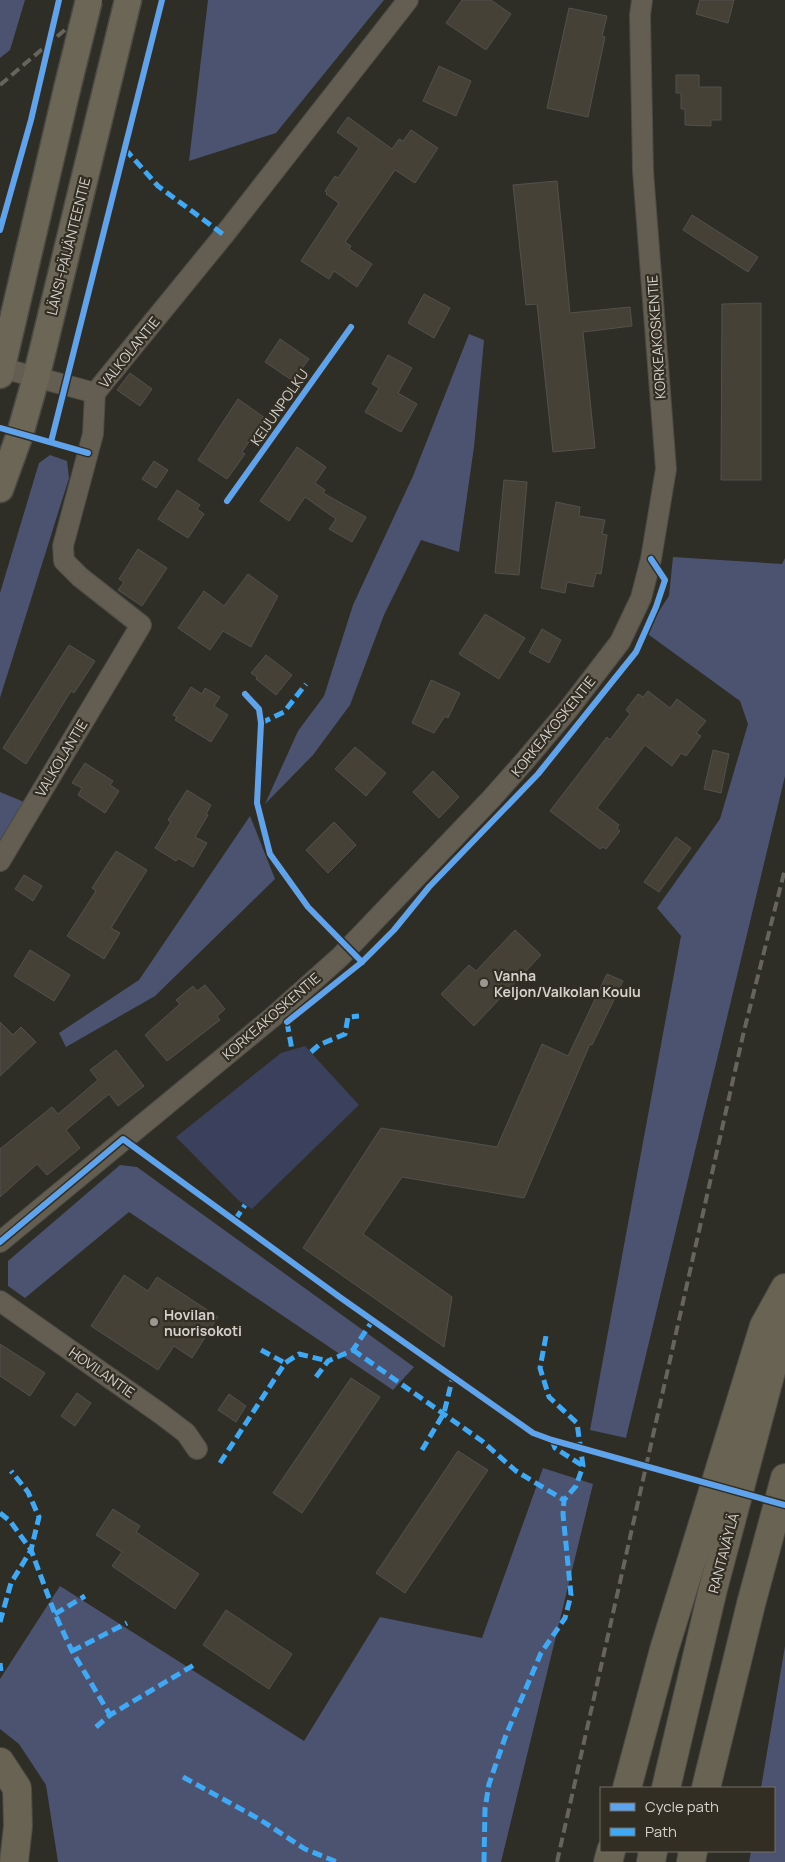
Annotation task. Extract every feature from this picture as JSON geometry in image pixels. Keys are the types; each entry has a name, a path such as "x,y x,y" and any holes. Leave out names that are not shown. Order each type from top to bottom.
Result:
{"highway":[{"path":"627,1787 664,1650 708,1513 764,1326 785,1288"},
{"name":"RANTAVÄYLÄ","path":"666,1787 713,1589 785,1320"},
{"path":"706,1787 751,1604 785,1478"},
{"path":"0,1762 18,1788 18,1826 14,1862"},
{"path":"0,1856 18,1826"}],"main road":[{"path":"1,372 89,0"},
{"name":"LÄNSI-PÄIJÄNTEENTIE","path":"0,489 20,434 36,378 128,0"}],"street":[{"name":"VALKOLANTIE","path":"0,861 141,625 80,578 64,561 62,546 93,434 95,393 224,235 408,0"},
{"name":"KORKEAKOSKENTIE","path":"0,1242 274,1016 340,957 511,776 567,711 620,642 641,598 649,569 656,540 666,469 643,171 640,16 642,0"},
{"path":"1,372 36,378 95,393"},
{"name":"HOVILANTIE","path":"0,1302 161,1414 186,1433 197,1449"}],"shaded area":[{"path":"0,0 25,0 10,50 0,58"},
{"path":"208,0 384,0 276,133 189,161"},
{"path":"469,334 484,340 474,447 459,552 421,540 384,615 350,705 313,755 265,804 298,731 324,696 353,605 413,476"},
{"path":"50,455 67,461 69,478 0,698 0,593 39,463"},
{"path":"673,557 782,564 785,558 785,776 626,1438 590,1430 681,936 657,908 720,819 748,724 740,701 645,632 669,596"},
{"path":"0,792 29,804 0,850"},
{"path":"250,816 275,879 155,996 66,1047 59,1033 139,980"},
{"path":"305,1046 359,1105 252,1209 238,1200 176,1137 281,1053"},
{"path":"120,1165 137,1167 414,1367 393,1390 129,1212 25,1298 8,1286 8,1261"},
{"path":"543,1468 593,1484 501,1862 58,1862 46,1785 19,1744 0,1729 0,1679 60,1586 304,1741 380,1617 482,1638"},
{"path":"785,1646 785,1862 749,1862 751,1852 775,1852 775,1787 761,1787"}],"building":[{"path":"462,0 491,0 511,14 486,50 446,23"},
{"path":"700,0 734,0 728,23 696,14"},
{"path":"569,8 607,16 602,36 605,37 588,117 547,108"},
{"path":"439,66 471,81 456,116 423,101"},
{"path":"676,75 699,75 699,87 721,87 721,120 711,120 711,126 685,125 685,109 681,109 681,93 676,93"},
{"path":"348,117 392,149 399,139 403,141 411,130 438,148 415,183 395,170 345,242 351,246 349,249 372,264 357,287 334,271 329,279 301,261 339,203 326,194 325,191 335,176 338,178 359,148 337,132"},
{"path":"557,181 570,313 630,307 632,326 583,332 595,448 553,452 537,304 526,305 513,185"},
{"path":"692,215 758,257 748,272 683,230"},
{"path":"424,294 450,308 434,338 408,323"},
{"path":"761,303 761,480 721,480 722,304"},
{"path":"280,339 309,359 293,381 265,362"},
{"path":"388,355 412,368 398,393 417,404 401,432 365,412 379,388 372,384"},
{"path":"130,373 152,389 140,406 117,390"},
{"path":"238,399 265,418 242,452 245,454 227,479 198,460"},
{"path":"297,447 326,467 315,483 325,490 323,493 366,517 352,542 329,529 336,519 305,497 289,521 260,501"},
{"path":"154,461 168,470 156,488 142,479"},
{"path":"504,480 527,482 519,575 495,573"},
{"path":"177,490 200,505 197,509 204,514 188,538 158,519"},
{"path":"556,502 580,507 579,516 605,520 602,534 607,535 601,574 596,573 593,587 567,582 565,593 541,588"},
{"path":"138,549 167,568 142,606 118,590 124,582 119,579"},
{"path":"248,574 278,596 251,647 223,631 210,650 178,628 204,591 224,606"},
{"path":"485,614 525,638 499,679 459,654"},
{"path":"542,629 561,640 549,663 529,652"},
{"path":"69,645 95,661 74,693 71,691 26,764 3,748"},
{"path":"266,655 292,675 276,695 251,673"},
{"path":"431,680 460,693 448,718 445,716 434,733 412,723"},
{"path":"191,687 202,694 205,688 220,697 214,706 228,715 211,742 175,720 177,717 173,715"},
{"path":"648,691 670,708 677,699 706,721 696,733 701,736 686,756 681,753 672,766 645,745 597,808 619,825 617,828 620,831 606,849 603,847 600,849 550,811 607,737 610,740 630,714 626,710 638,694 643,697"},
{"path":"355,747 386,773 366,796 335,769"},
{"path":"713,750 729,754 721,793 704,789"},
{"path":"85,763 113,781 110,785 119,791 105,813 78,795 82,788 72,783"},
{"path":"433,771 459,797 439,818 413,792"},
{"path":"187,790 211,805 206,814 208,815 195,837 207,843 193,867 178,858 176,861 155,848 171,822 168,820"},
{"path":"334,822 356,845 328,873 306,850"},
{"path":"676,837 691,848 659,892 644,882"},
{"path":"116,851 147,870 111,928 120,933 104,959 67,936 96,891 92,888"},
{"path":"24,875 42,886 33,901 15,889"},
{"name":"Vanha Keljon/Valkolan Koulu","path":"515,930 541,955 474,1026 441,994 469,965 476,971"},
{"path":"30,950 70,975 54,1001 14,976"},
{"path":"607,974 623,981 592,1045 590,1044 524,1198 402,1177 363,1234 452,1297 444,1347 303,1248 381,1128 497,1147 542,1044 568,1056"},
{"path":"205,985 225,1009 217,1016 220,1020 167,1061 145,1035 180,1004 176,1000 193,986 197,991"},
{"path":"0,1022 13,1035 21,1027 36,1042 0,1076"},
{"path":"116,1050 144,1086 118,1106 109,1094 66,1130 80,1148 47,1175 37,1164 0,1197 0,1149 52,1107 58,1114 98,1080 90,1070"},
{"name":"Hovilan nuorisokoti","path":"124,1275 148,1291 157,1277 218,1317 192,1358 174,1346 158,1370 91,1326"},
{"path":"0,1344 45,1373 30,1396 0,1376"},
{"path":"351,1378 380,1397 302,1513 273,1493"},
{"path":"77,1393 91,1403 75,1426 61,1416"},
{"path":"229,1394 246,1406 236,1422 218,1410"},
{"path":"458,1451 488,1470 405,1593 376,1573"},
{"path":"113,1509 140,1526 136,1532 199,1574 175,1609 112,1566 122,1552 96,1535"},
{"path":"226,1610 292,1654 269,1689 203,1645"}],"railway":[{"path":"0,85 100,0"},
{"path":"557,1862 744,1031 785,869"}],"marked path":[{"path":"125,149 158,186 224,235"},
{"path":"261,723 284,712 306,684"},
{"path":"311,1052 319,1045 345,1034 348,1017 359,1016"},
{"path":"287,1022 292,1050"},
{"path":"235,1220 245,1205"},
{"path":"316,1377 328,1361 353,1350 373,1320"},
{"path":"484,1862 485,1809 489,1784 506,1735 541,1653 565,1618 571,1595 563,1514 564,1500 576,1486 583,1466 577,1423 549,1397 540,1368 546,1336"},
{"path":"261,1350 285,1363"},
{"path":"353,1350 482,1441 516,1471 564,1500"},
{"path":"220,1463 285,1363 299,1354 328,1361"},
{"path":"422,1450 444,1413 453,1376"},
{"path":"552,1440 555,1448 583,1466"},
{"path":"0,1622 11,1583 31,1550 39,1517 28,1492 11,1471"},
{"path":"0,1513 10,1521 31,1550 55,1614 72,1651 110,1715"},
{"path":"55,1614 85,1596"},
{"path":"72,1651 127,1623"},
{"path":"0,1663 1,1671"},
{"path":"96,1727 110,1715 194,1665"},
{"path":"183,1777 259,1819 305,1849 337,1862"}],"cycle path":[{"path":"0,230 31,120 59,0"},
{"path":"51,442 162,0"},
{"name":"KEIJUNPOLKU","path":"227,501 351,327"},
{"path":"0,428 88,453"},
{"path":"287,1022 362,962 394,930 429,887 538,774 636,652 656,607 665,580 651,559"},
{"path":"245,694 259,709 261,723 257,803 270,854 308,907 362,962"},
{"path":"0,1242 123,1139 341,1298 533,1433 552,1440 785,1505"}],"place":[{"name":"Vanha Keljon/Valkolan Koulu","path":"484,983"},
{"name":"Hovilan nuorisokoti","path":"154,1322"}]}
